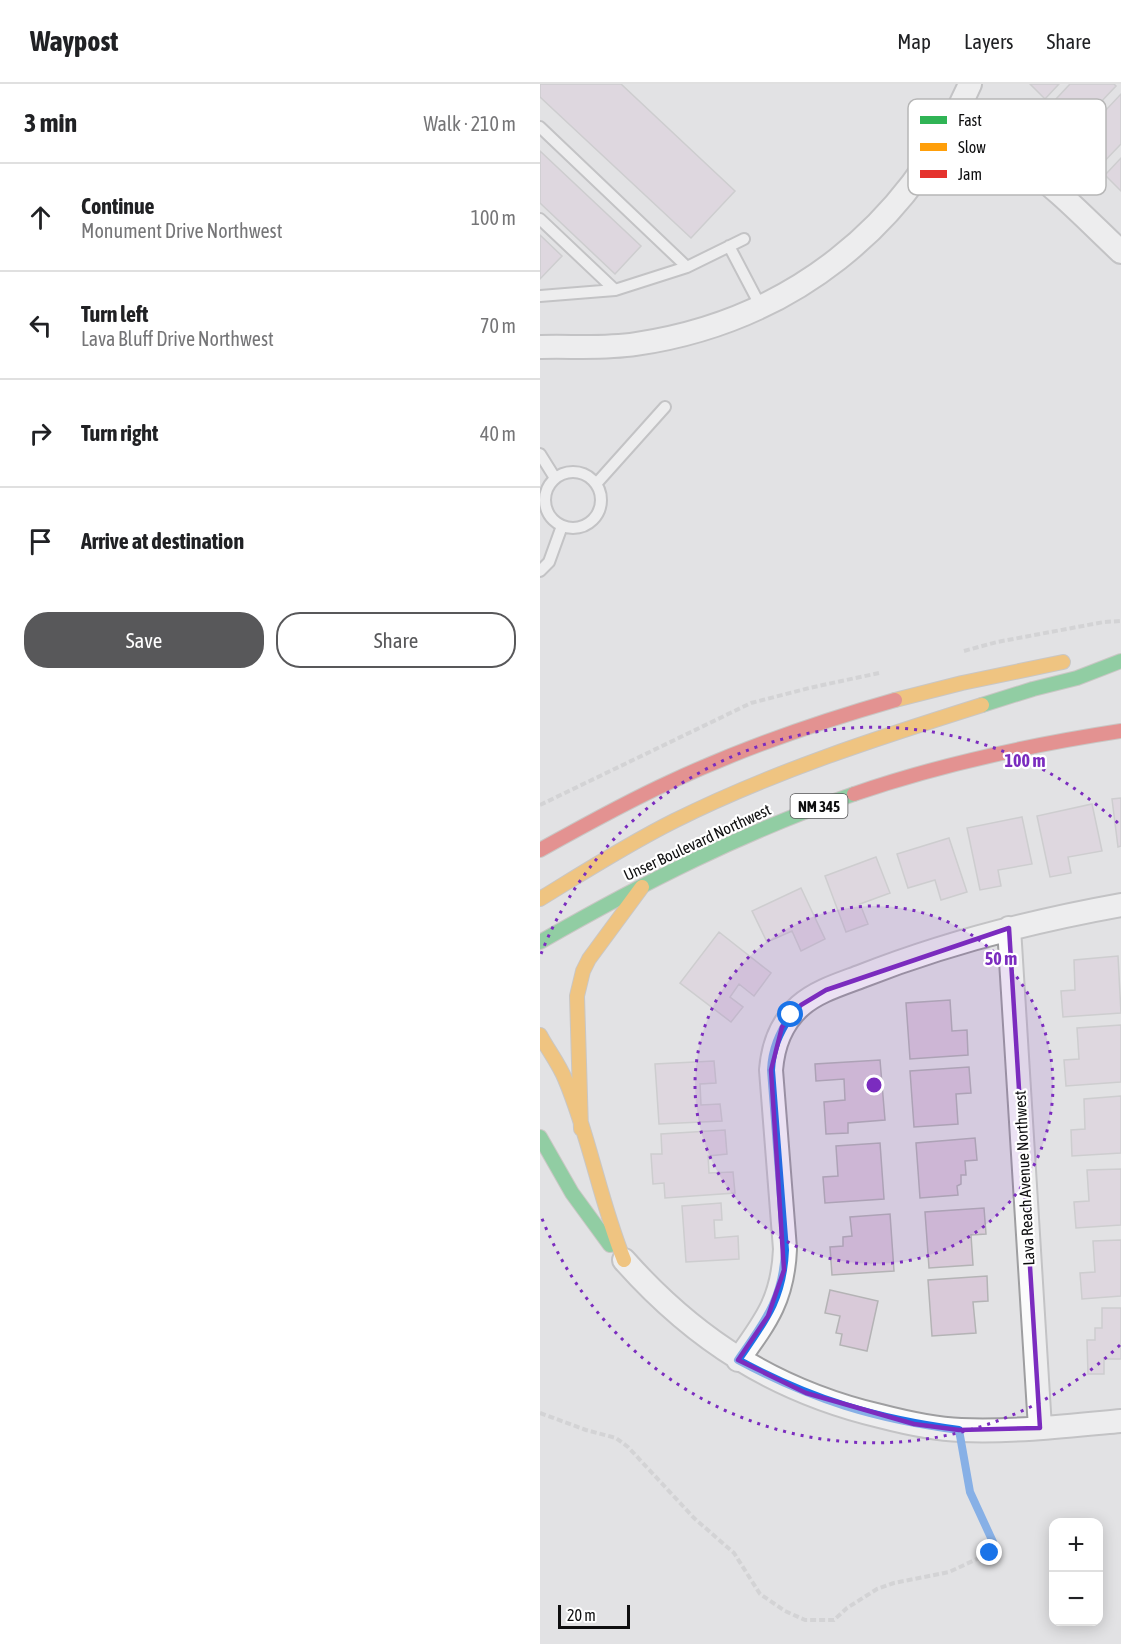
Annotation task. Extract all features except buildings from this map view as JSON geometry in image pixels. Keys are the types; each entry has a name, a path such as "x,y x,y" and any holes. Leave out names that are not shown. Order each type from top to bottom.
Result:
{"main road":[{"path":"540,850 669,782 804,727 944,686 1011,671 1121,654"},
{"path":"540,899 609,856 674,821 767,779 872,740 1034,689 1077,678 1121,661"},
{"path":"783,720 804,727"},
{"name":"Unser Boulevard Northwest","path":"540,942 645,883 708,852 836,799 903,778 1024,747 1121,731"},
{"path":"581,1129 577,1009 579,986 589,959 607,938 645,883"},
{"path":"540,1035 564,1078 612,1233 624,1260"},
{"path":"542,1141 567,1188 591,1223 624,1260"}],"street":[{"path":"963,99 970,84"},
{"path":"540,346 597,347 670,338 705,329 761,307 804,284 860,241 908,191"},
{"path":"1060,195 1121,252"},
{"path":"738,1360 768,1316 780,1290 784,1270 785,1250 771,1070 772,1055 782,1027 801,1005 826,990 884,967 1009,928 1121,905"},
{"name":"Lava Reach Avenue Northwest","path":"1009,928 1040,1428"},
{"path":"624,1260 677,1314 738,1360 806,1394 841,1406 914,1424 959,1430 1040,1428 1121,1421"}],"lane":[{"path":"540,127 687,267"},
{"path":"540,219 615,290"},
{"path":"540,296 615,290 687,267 744,239"},
{"path":"729,246 761,307"},
{"path":"596,484 665,407"},
{"path":"540,454 555,478"},
{"path":"572,472 590,478 596,484 601,502 594,518 588,524 579,528 562,526 548,513 545,495 555,478 572,472"},
{"path":"540,571 549,562 562,526"}],"path":[{"path":"540,1413 616,1438 628,1447 694,1518 734,1553 760,1594 784,1611 805,1620 834,1620 847,1608 877,1589 894,1583 950,1572 990,1553 993,1542 970,1492 959,1430"}],"highlighted area":[{"path":"1009,928 1040,1428 959,1430 914,1424 806,1393 738,1360 768,1316 784,1270 771,1070 782,1027 801,1005 826,990"}],"traffic: fast":[{"path":"982,705 1077,678 1121,661"},
{"path":"540,942 693,860 772,825 854,794"},
{"path":"540,1137 572,1193 610,1245"}],"traffic: slow":[{"path":"895,700 1063,662"},
{"path":"540,899 606,858 711,803 825,757 982,705"},
{"path":"581,1129 577,996 583,971 589,959 642,887"},
{"path":"540,1035 563,1073 574,1101 624,1260"}],"traffic: jam":[{"path":"540,850 621,806 725,758 781,736 895,700"},
{"path":"854,794 920,773 986,756 1121,731"}],"route":[{"path":"791,1015 776,1041 771,1070 785,1250 784,1270 775,1303 738,1360 806,1394 841,1406 914,1424 959,1430 970,1492 993,1542 990,1553"}]}
